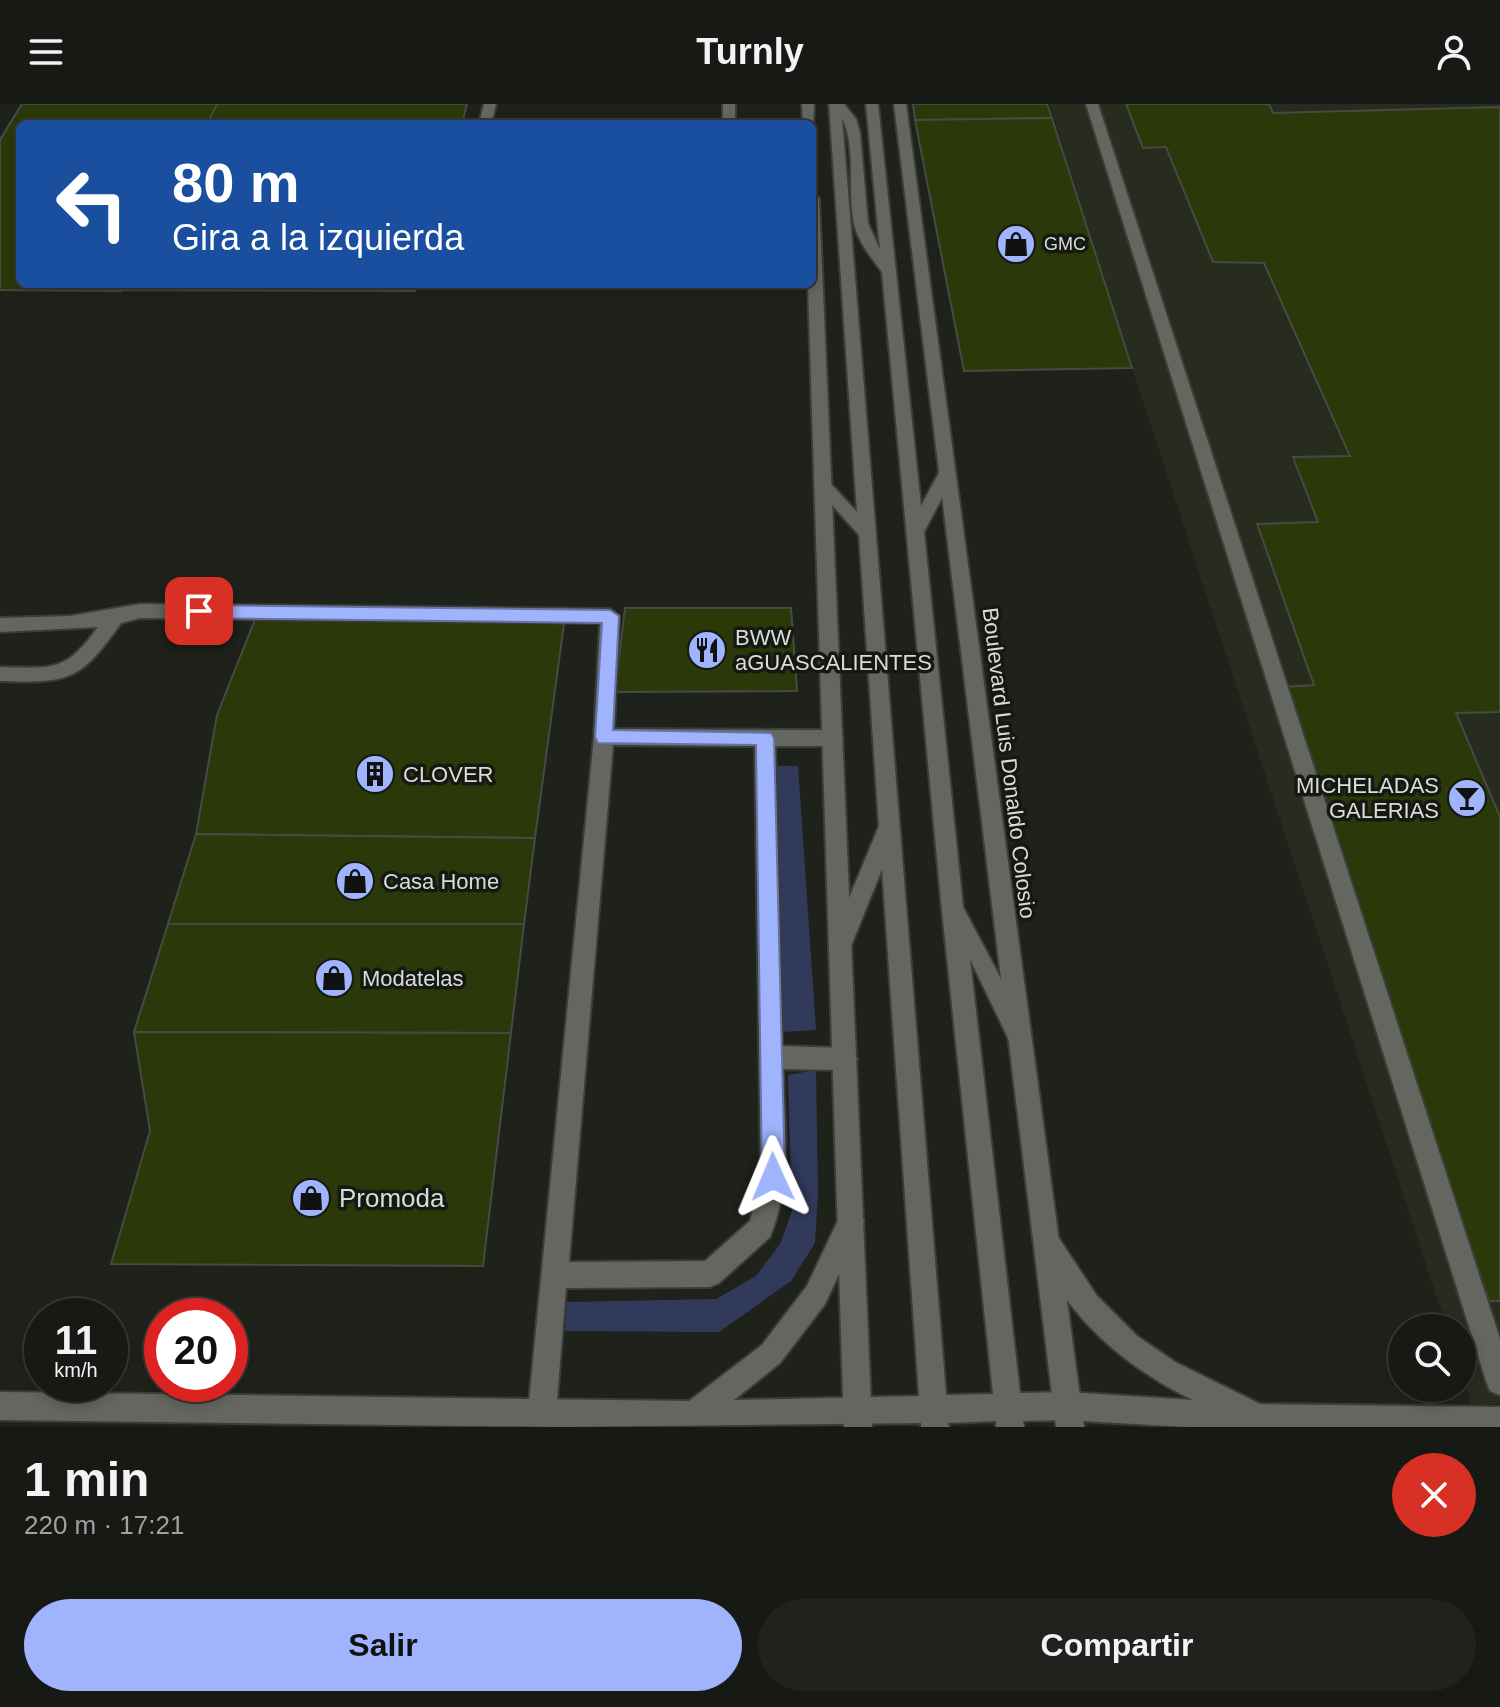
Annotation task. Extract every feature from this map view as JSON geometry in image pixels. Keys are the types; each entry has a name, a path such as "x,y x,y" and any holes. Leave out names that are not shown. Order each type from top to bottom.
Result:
{"main road":[{"path":"836,104 850,119 854,133 861,223 869,245 889,272"},
{"path":"836,104 934,1419"},
{"path":"872,104 952,901 1009,1418"},
{"name":"Boulevard Luis Donaldo Colosio","path":"900,104 1019,1036 1049,1246 1068,1417"},
{"path":"1092,104 1500,1381"},
{"path":"815,288 858,1419"},
{"path":"915,532 947,473"},
{"path":"823,486 868,534"},
{"path":"0,625 61,626 140,611 610,616 604,737 542,1412"},
{"path":"0,674 52,675 69,671 83,662 114,618"},
{"path":"604,737 833,738"},
{"path":"555,1275 710,1274 761,1228 773,1177 765,738"},
{"path":"841,944 890,826"},
{"path":"952,901 1019,1036"},
{"path":"771,1057 845,1059"},
{"path":"694,1415 771,1354 816,1295 851,1221"},
{"path":"1049,1246 1094,1313 1137,1355 1178,1381 1264,1418"},
{"path":"0,1406 858,1419 1068,1417 1500,1421"}],"shaded area":[{"path":"1050,104 1500,104 1500,1404 1471,1404 1476,1402 1476,1314 1442,1314 1132,368"},
{"path":"775,766 798,766 816,1030 783,1032"},
{"path":"816,1070 818,1193 815,1243 791,1281 719,1332 565,1331 567,1302 716,1299 756,1276 780,1244 792,1211 788,1075"}],"building":[{"path":"22,104 467,104 463,120 16,120 16,288 416,288 415,291 0,290 0,140"},
{"path":"22,104 217,104 209,120 16,120 16,288 122,288 121,291 0,290 0,140"},
{"path":"913,104 1047,104 1052,118 915,120"},
{"path":"1126,104 1269,104 1273,113 1500,107 1500,712 1456,713 1500,817 1500,1301 1489,1301 1284,687 1314,685 1257,524 1318,522 1293,457 1350,456 1264,263 1213,262 1166,147 1143,148"},
{"name":"GMC","path":"1052,118 1132,368 964,371 915,120"},
{"name":"BWW aGUASCALIENTES","path":"625,608 791,608 797,691 615,692"},
{"name":"CLOVER","path":"258,612 565,616 535,838 196,834 217,715"},
{"name":"Casa Home","path":"196,834 535,838 524,924 168,924"},
{"name":"Modatelas","path":"168,924 524,924 511,1033 134,1032"},
{"name":"Promoda","path":"134,1032 511,1033 483,1266 111,1264 150,1131"}],"place":[{"name":"GMC","path":"1016,244"},
{"name":"BWW aGUASCALIENTES","path":"707,650"},
{"name":"CLOVER","path":"375,774"},
{"name":"MICHELADAS GALERIAS","path":"1467,798"},
{"name":"Casa Home","path":"355,881"},
{"name":"Modatelas","path":"334,978"},
{"name":"Promoda","path":"311,1198"}],"route":[{"path":"199,611 610,616 604,737 765,738 773,1177"}]}
